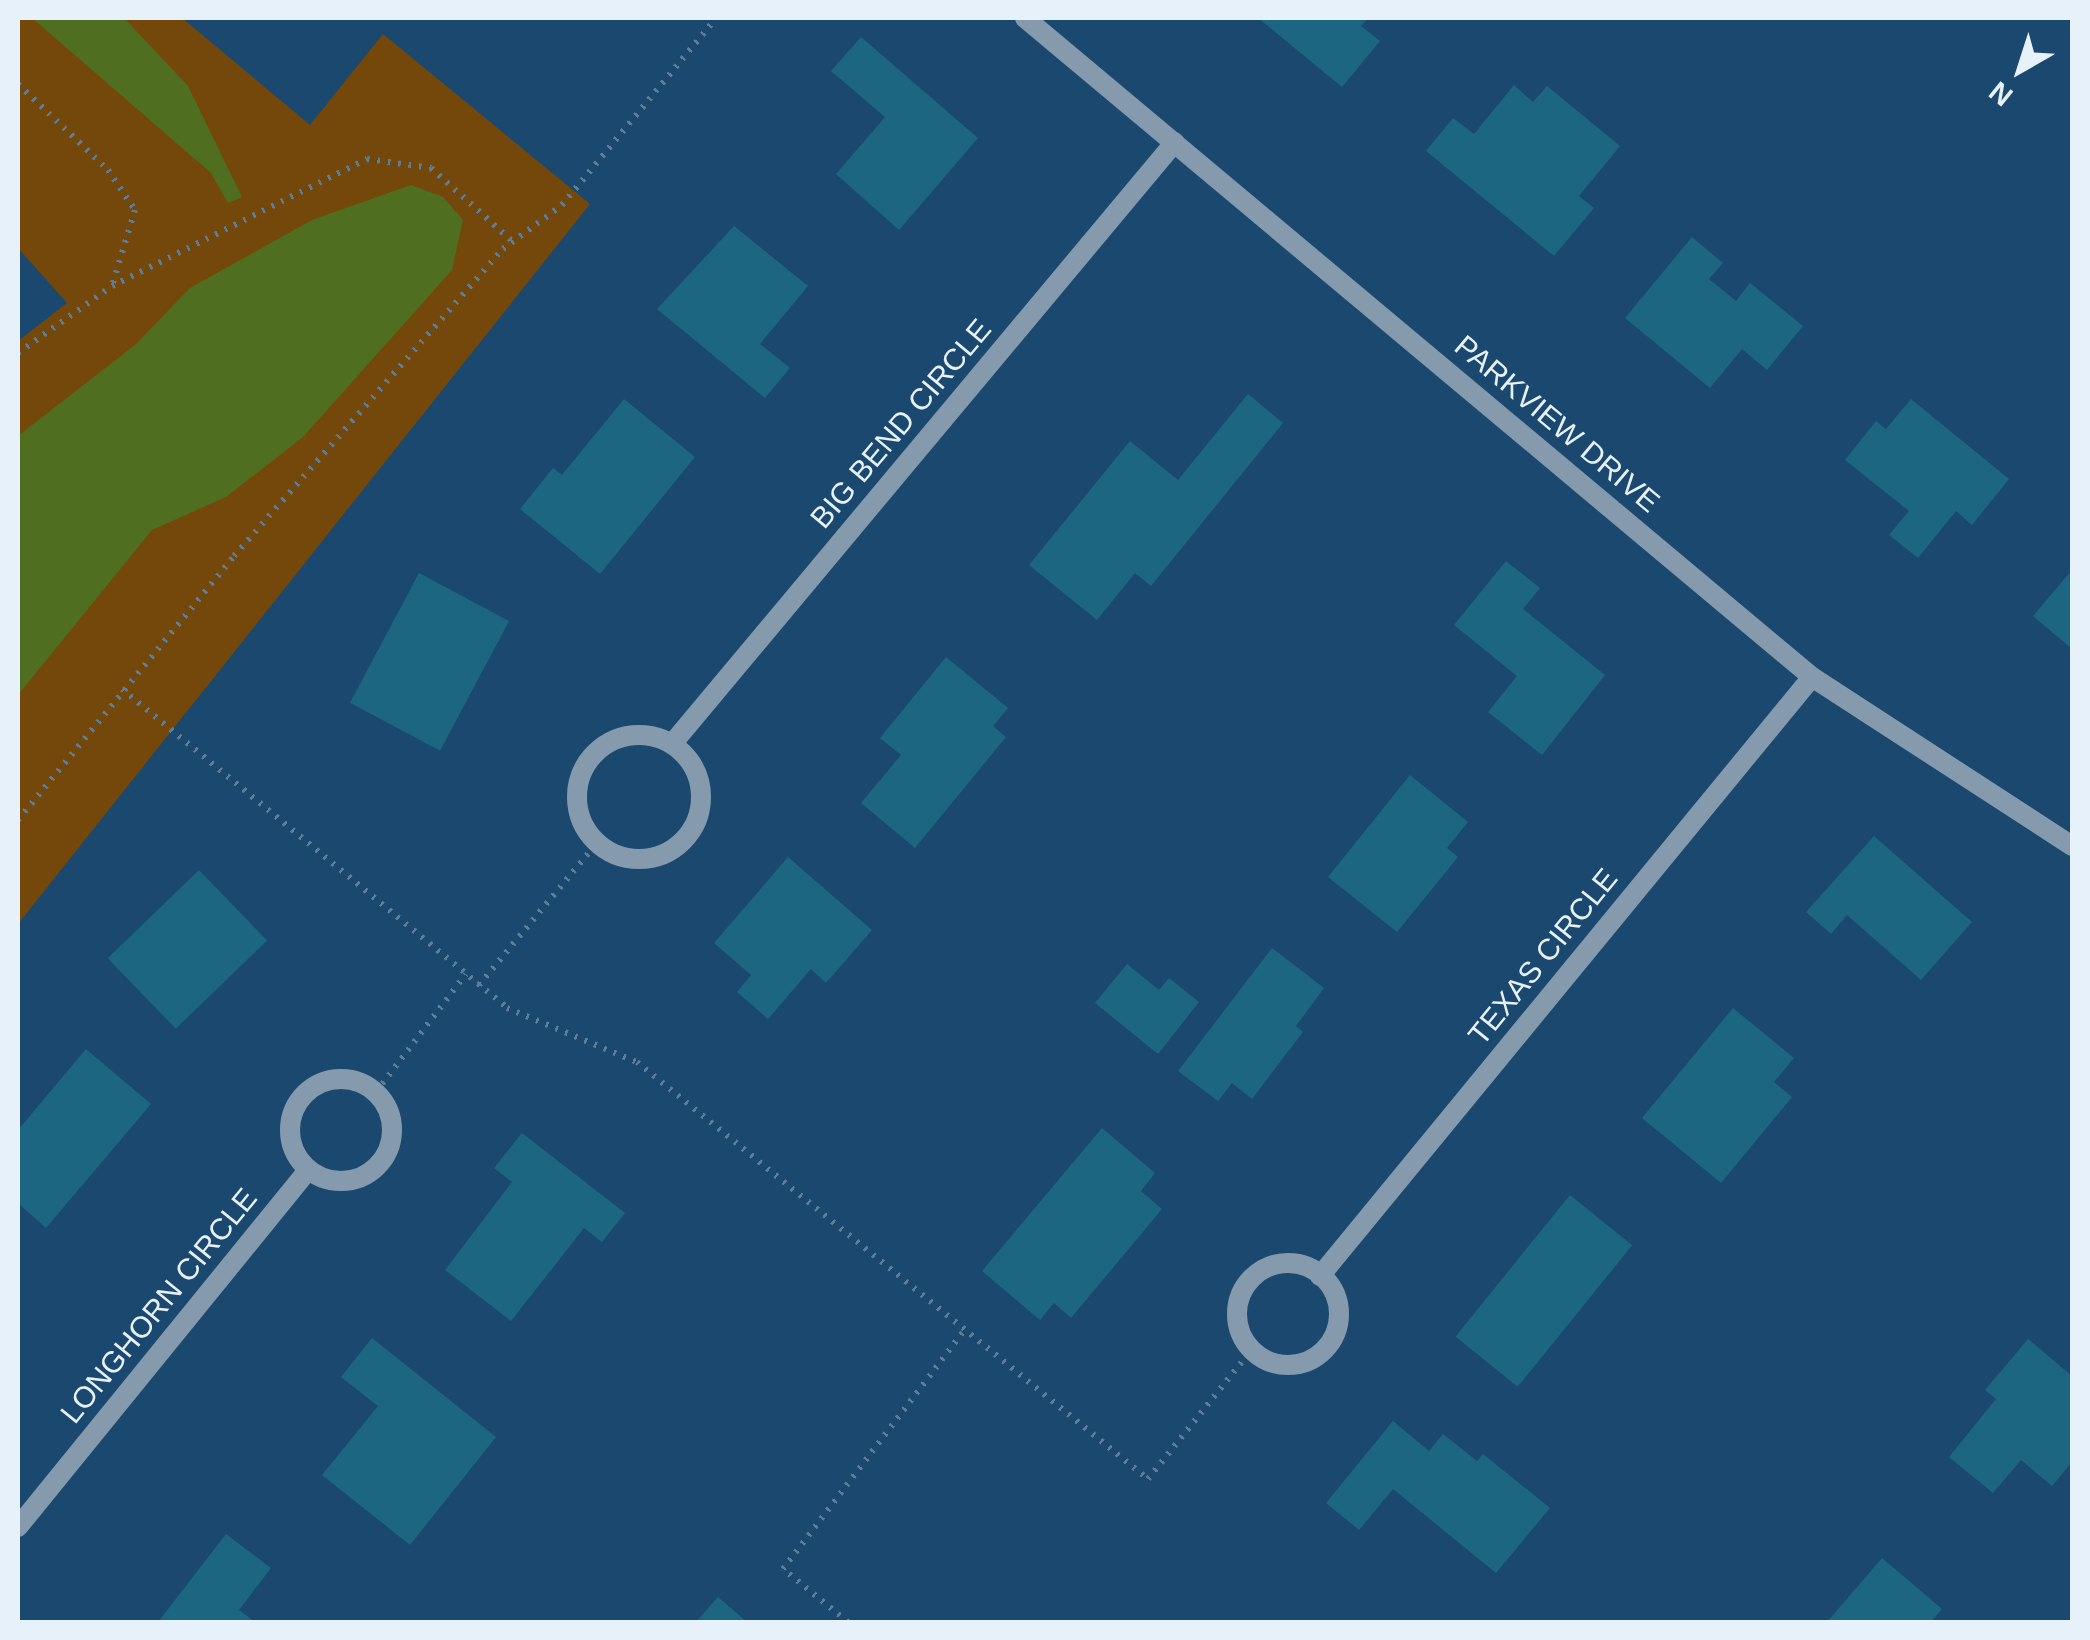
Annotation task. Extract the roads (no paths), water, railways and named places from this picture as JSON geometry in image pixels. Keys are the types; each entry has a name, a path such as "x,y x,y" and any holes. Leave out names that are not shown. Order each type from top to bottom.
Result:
{"street":[{"name":"PARKVIEW DRIVE","path":"1025,18 1812,677 2072,846"},
{"name":"BIG BEND CIRCLE","path":"672,744 1176,142"},
{"name":"TEXAS CIRCLE","path":"1320,1276 1812,677"},
{"path":"632,734 672,744 699,786 688,834 655,857 634,859 597,843 578,808 590,759 632,734"},
{"path":"337,1078 376,1092 393,1130 383,1161 356,1180 308,1170 290,1123 306,1092 337,1078"},
{"name":"LONGHORN CIRCLE","path":"18,1528 308,1170"},
{"path":"1291,1264 1320,1276 1332,1289 1338,1323 1321,1353 1289,1366 1252,1350 1237,1312 1248,1282 1291,1264"}]}
